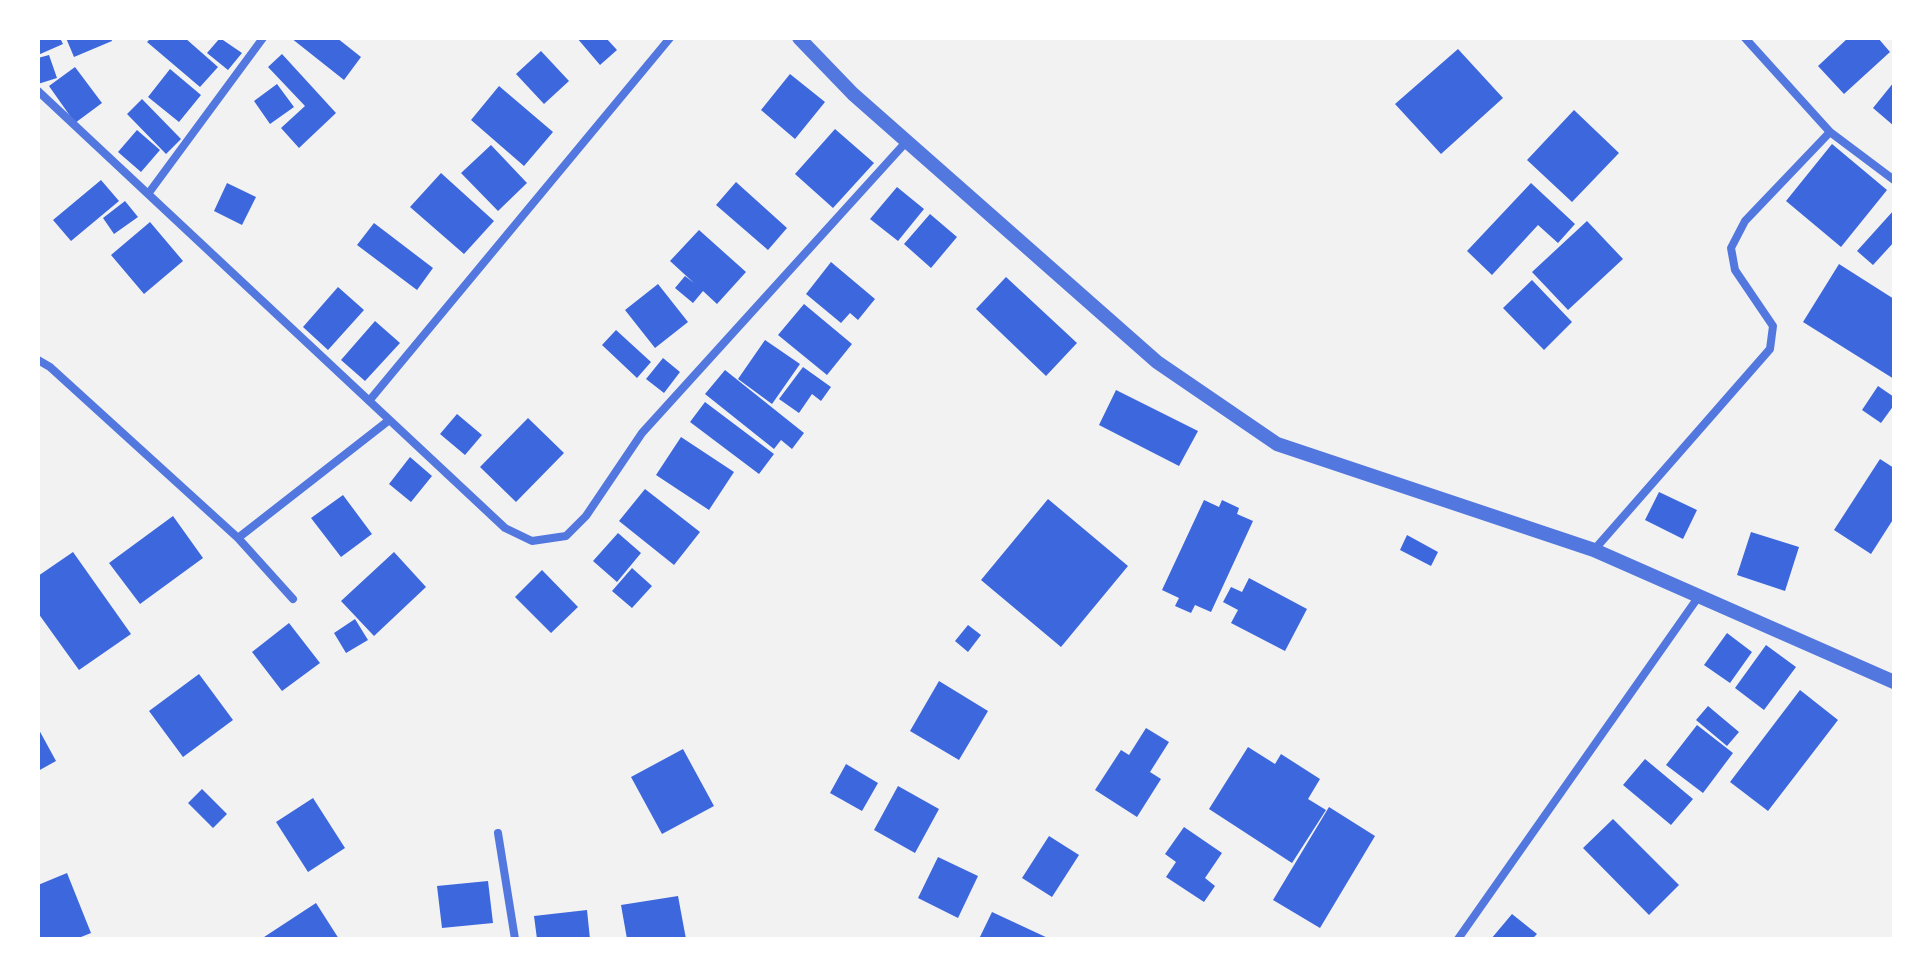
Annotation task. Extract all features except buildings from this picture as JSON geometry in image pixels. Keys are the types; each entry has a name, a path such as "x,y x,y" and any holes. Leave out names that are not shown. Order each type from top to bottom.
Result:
{"street":[{"path":"148,194 263,38"},
{"path":"369,401 670,38"},
{"path":"799,38 853,94 1157,362 1277,444 1594,550 1894,682"},
{"path":"1745,38 1830,132 1894,180"},
{"path":"38,91 505,528 532,541 566,536 586,516 642,433 907,141"},
{"path":"1594,550 1770,349 1773,326 1735,270 1731,248 1745,221 1830,132"},
{"path":"38,360 50,367 238,538 293,599"},
{"path":"238,538 388,421"},
{"path":"1458,939 1699,596"},
{"path":"498,833 515,939"}]}
